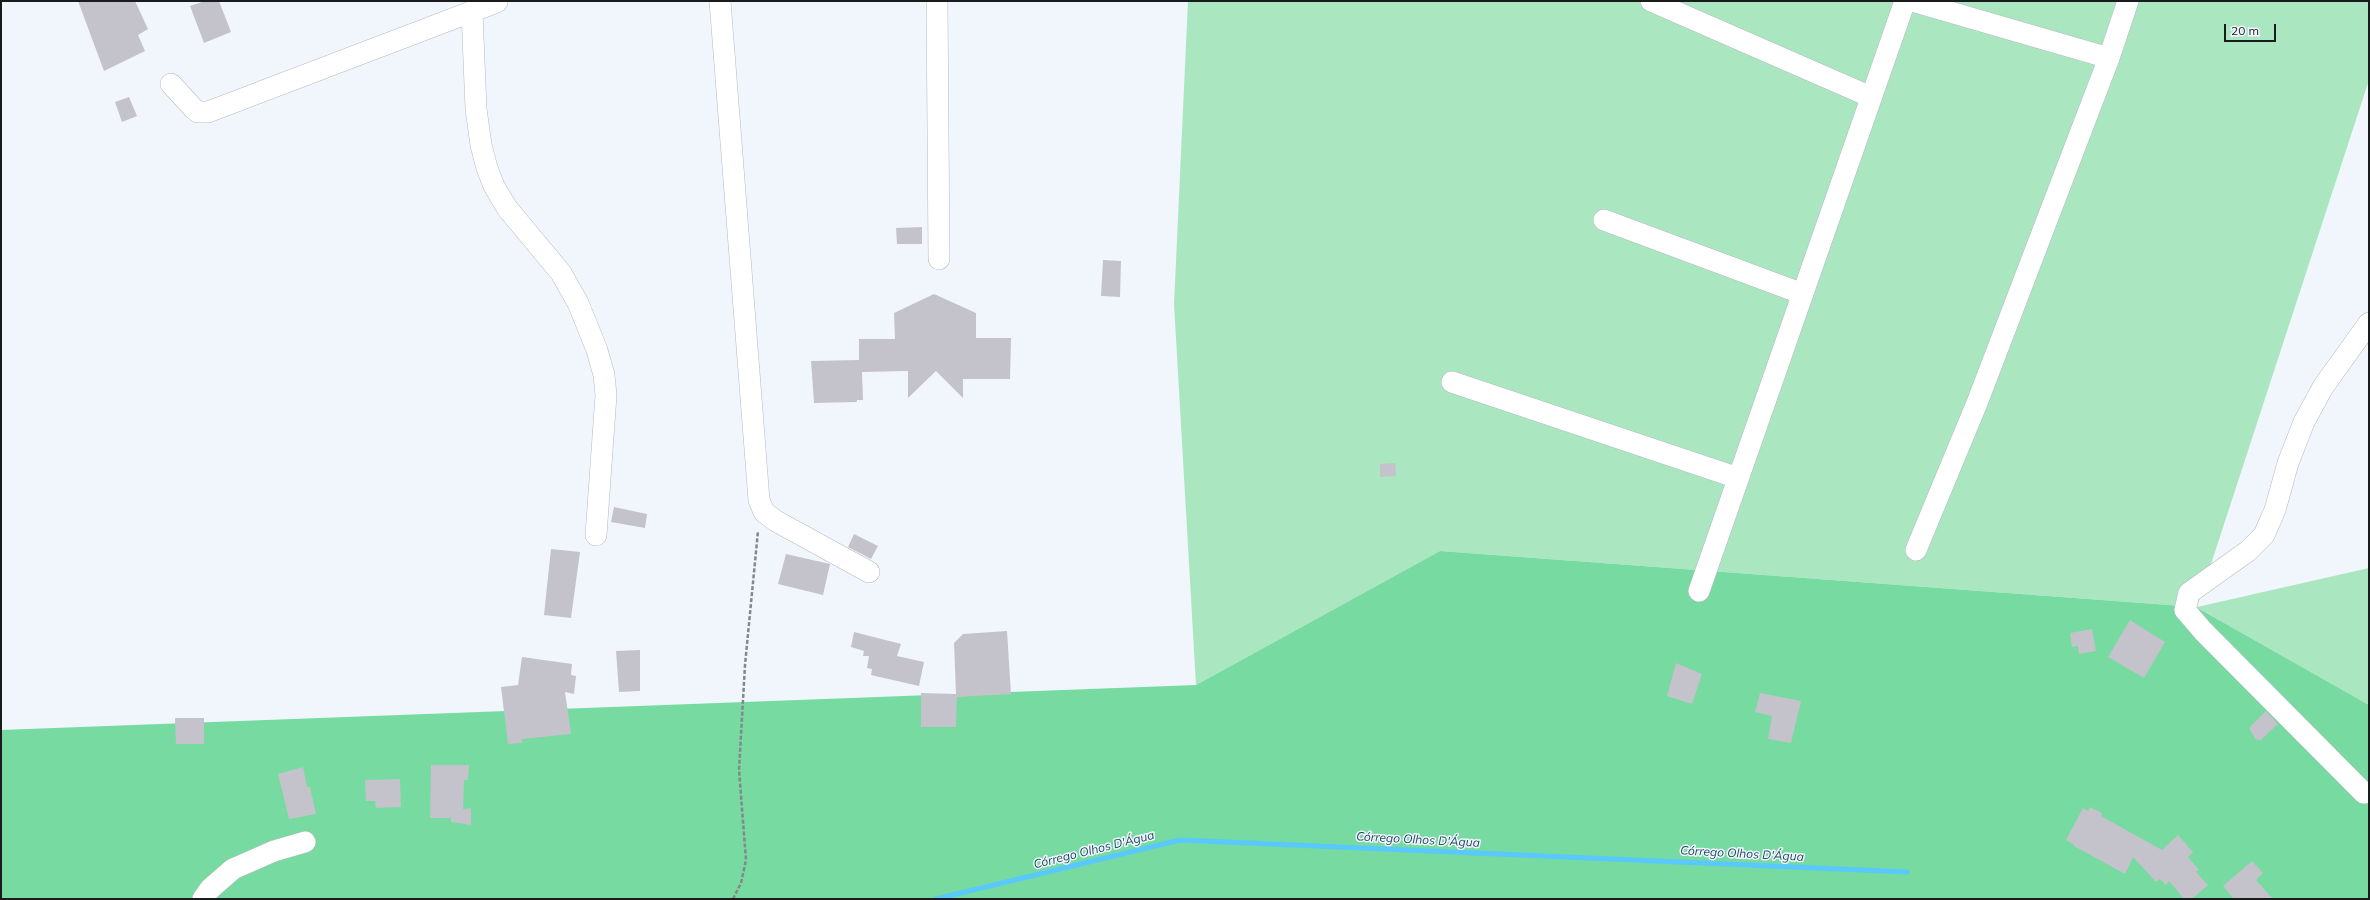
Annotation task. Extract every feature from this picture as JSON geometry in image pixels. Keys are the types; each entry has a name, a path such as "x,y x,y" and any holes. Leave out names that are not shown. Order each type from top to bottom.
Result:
{"street":[{"path":"170,84 198,112 208,112 498,1"},
{"path":"720,1 757,485 761,505 764,512 776,520 869,572"},
{"path":"937,1 939,259"},
{"path":"1651,1 1871,97"},
{"path":"1699,591 1905,1"},
{"path":"1912,1 2109,58"},
{"path":"1916,550 1977,403 2109,58 2128,1"},
{"path":"472,12 476,109 481,146 487,168 494,186 507,208 561,273 578,303 597,350 604,375 606,395 596,535"},
{"path":"1604,220 1803,294"},
{"path":"2364,793 2240,669 2185,610 2189,593 2248,551 2264,535 2275,510 2288,463 2304,422 2323,387 2369,323"},
{"path":"1452,382 1738,478"},
{"path":"203,899 210,889 233,869 274,851 304,842"}],"path":[{"path":"732,899 741,883 746,860 739,770 740,727 761,505"}],"green space":[{"path":"1188,1 2369,1 2369,80 2197,607 2369,568 2369,705 2196,607 1440,551 1196,685 1174,304"},
{"path":"1440,551 2196,607 2369,705 2369,899 1,899 1,730 1196,685"}],"building":[{"path":"78,1 135,1 148,29 138,35 145,51 104,71"},
{"path":"205,1 219,1 231,32 204,43 190,6"},
{"path":"129,97 137,116 122,122 115,102"},
{"path":"922,227 922,244 897,244 896,228"},
{"path":"1103,260 1121,261 1120,297 1101,296"},
{"path":"934,294 976,313 976,338 1011,338 1010,379 963,379 963,398 936,371 908,398 908,371 862,372 863,400 857,400 857,402 814,403 811,361 859,360 859,339 895,339 894,313"},
{"path":"1395,463 1396,476 1380,477 1380,464"},
{"path":"614,507 647,514 645,528 611,522"},
{"path":"854,534 878,546 871,559 848,547"},
{"path":"551,549 580,552 571,618 544,615"},
{"path":"786,554 830,564 823,595 778,584"},
{"path":"2130,620 2165,642 2144,678 2108,657"},
{"path":"2092,629 2096,651 2079,654 2078,646 2072,647 2070,633"},
{"path":"1007,631 1011,694 957,697 956,727 921,727 921,693 956,694 954,643 963,634"},
{"path":"854,632 901,644 897,656 924,662 919,686 871,675 872,669 867,668 869,656 863,656 864,651 851,647"},
{"path":"640,650 640,691 619,692 616,651"},
{"path":"522,657 572,664 571,675 576,676 574,694 565,692 571,734 522,739 522,743 508,744 501,687 518,685"},
{"path":"1676,663 1702,674 1692,704 1667,696"},
{"path":"1760,693 1801,701 1791,743 1768,739 1772,716 1755,712"},
{"path":"2266,711 2278,724 2260,741 2258,739 2256,740 2249,728"},
{"path":"175,718 204,718 204,744 176,744"},
{"path":"431,765 469,765 468,780 464,780 463,809 471,808 471,825 451,822 451,818 430,818"},
{"path":"303,767 307,787 310,787 316,814 289,819 278,774"},
{"path":"400,779 401,807 376,808 375,801 366,801 365,780"},
{"path":"2090,807 2102,813 2101,816 2162,850 2178,835 2193,852 2188,857 2199,870 2196,872 2208,885 2192,899 2184,899 2169,881 2166,885 2160,879 2156,882 2133,857 2125,874 2074,846 2066,840 2083,808 2088,811"},
{"path":"2252,861 2263,873 2256,880 2273,899 2234,899 2223,886"}],"waterway":[{"name":"Córrego Olhos D'Água","path":"936,899 1180,840 1907,872"}]}
